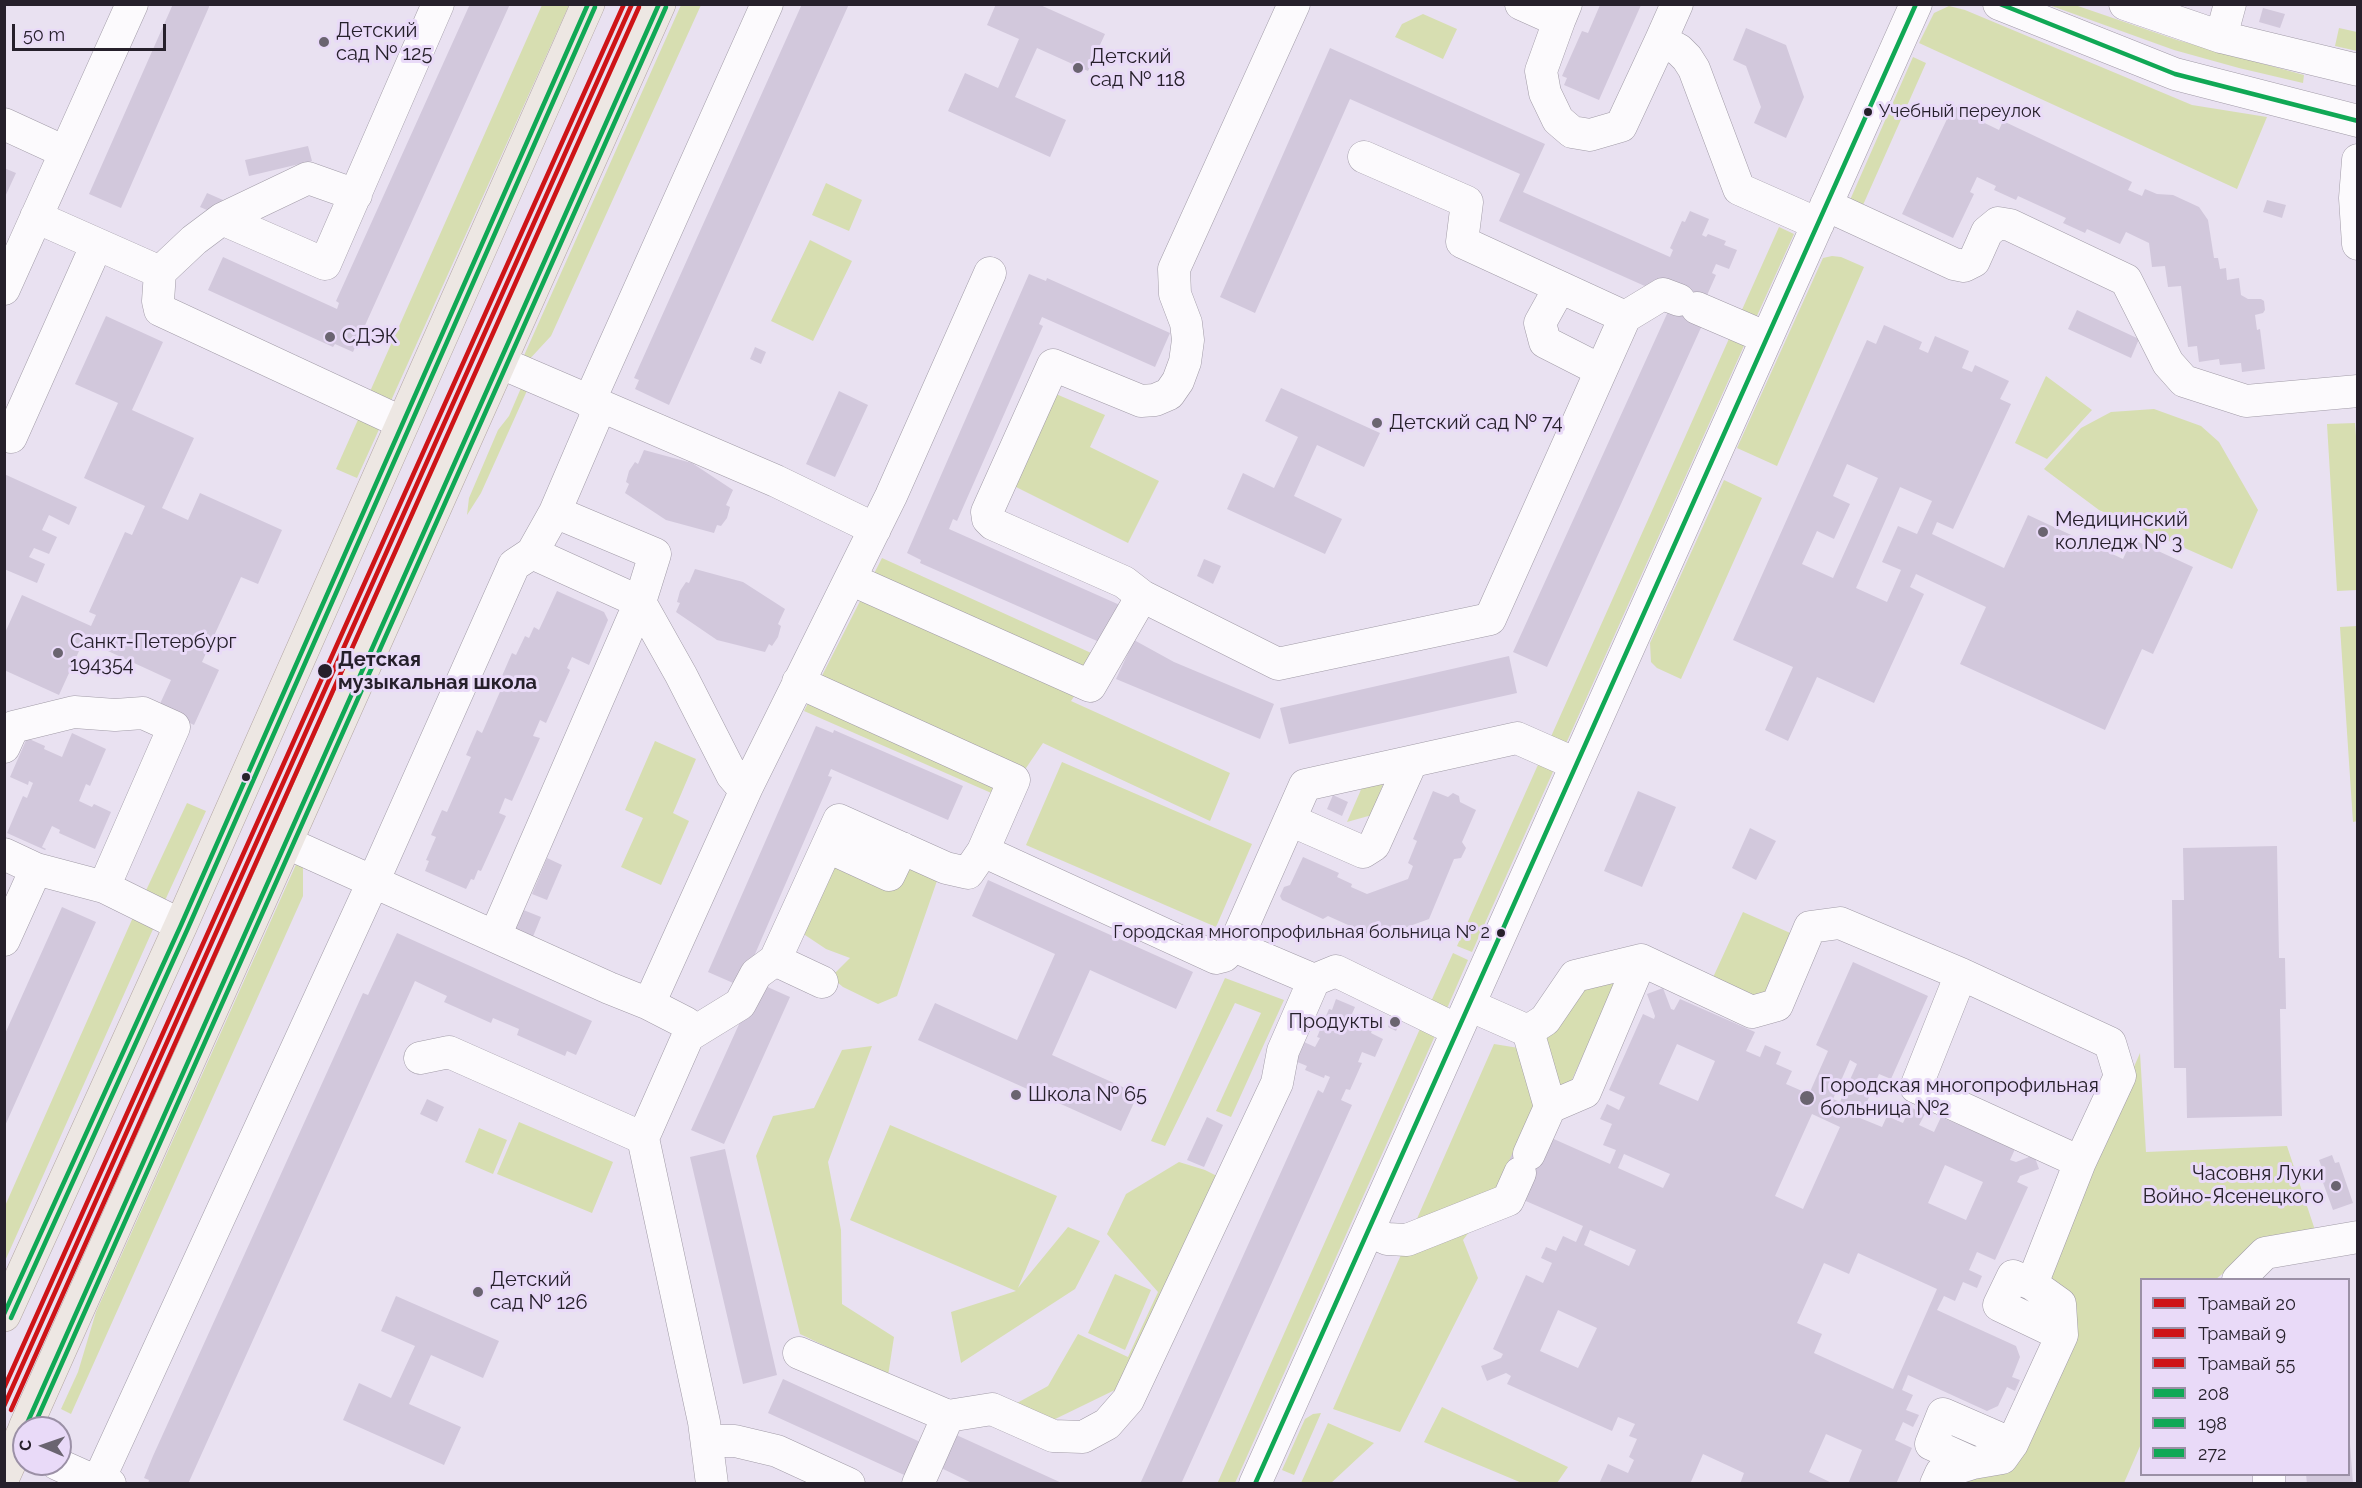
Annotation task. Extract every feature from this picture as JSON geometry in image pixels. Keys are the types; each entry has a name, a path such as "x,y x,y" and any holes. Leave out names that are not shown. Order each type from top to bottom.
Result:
{"main road":[{"path":"4,1315 181,925 588,4"},
{"path":"32,1416 285,842 659,4"}],"street":[{"path":"4,289 132,4"},
{"path":"222,219 325,264 438,4"},
{"path":"72,1470 102,1482 514,565 532,553 555,512 595,404 767,4"},
{"path":"1294,4 1174,269 1175,294 1186,323 1188,340 1185,362 1178,381 1169,394 1155,400 1141,401 1053,365 987,512 988,519 993,524 1124,582 1142,596 1278,664 1490,620 1625,317 1663,294 1767,338"},
{"path":"1521,4 1562,13 1541,71 1545,93 1558,120 1572,132 1590,135 1622,126 1677,4"},
{"path":"1255,1484 1916,4"},
{"path":"1999,4 2175,74 2358,121"},
{"path":"2125,4 2221,37 2358,70"},
{"path":"2221,37 2230,4"},
{"path":"1661,40 1688,58 1694,69 1739,189 1822,214 1964,266 1974,261 1988,232 1998,223 2010,225 2126,280 2168,363 2184,381 2246,401 2358,391"},
{"path":"4,124 65,152"},
{"path":"1364,157 1467,202 1462,242 1625,317"},
{"path":"2358,160 2355,198 2358,244"},
{"path":"356,195 308,178 222,219 160,272 158,301 160,310 403,423"},
{"path":"36,218 160,272"},
{"path":"4,434 11,436 97,244"},
{"path":"649,1004 747,787 875,529 990,273"},
{"path":"1560,287 1540,323 1545,342 1600,370"},
{"path":"500,362 776,481 875,529"},
{"path":"495,936 640,603 655,554 555,512"},
{"path":"532,553 640,603 681,675 732,775 747,787"},
{"path":"850,579 1090,686 1142,596"},
{"path":"688,1036 740,1004 756,974 775,960 839,820 946,867 968,873 983,851 1014,780 798,682"},
{"path":"4,747 13,727 74,712 115,715 142,713 174,727 104,887"},
{"path":"983,851 1216,958 1224,956 1234,946 1305,785 1517,738 1576,764"},
{"path":"1290,820 1363,852 1374,845 1411,763"},
{"path":"285,842 649,1004 686,1023 688,1036 643,1138 707,1441 712,1484"},
{"path":"4,854 36,868 104,887 181,925"},
{"path":"4,940 36,868"},
{"path":"799,1353 948,1416 992,1409 1053,1436 1083,1437 1107,1424 1128,1400 1277,1083 1283,1051 1314,980 1336,971 1463,1017 1528,1031 1545,1020 1575,976 1641,960 1752,1012 1777,1005 1810,927 1840,923 1960,974 2110,1043 2120,1076 2080,1162 2032,1284 2060,1304 2062,1335 2012,1444 2002,1458 1973,1463 1941,1473 1936,1484"},
{"path":"1234,946 1314,980"},
{"path":"775,960 822,982"},
{"path":"1550,1107 1585,1092 1641,960"},
{"path":"1960,974 1916,1087 2080,1162"},
{"path":"1369,1230 1387,1239 1407,1240 1508,1200 1550,1107 1528,1031"},
{"path":"420,1058 449,1052 643,1138"},
{"path":"2240,1278 2265,1253 2358,1237"},
{"path":"1973,1463 1931,1444 1943,1414 2012,1444"},
{"path":"918,1484 948,1416"},
{"path":"707,1441 735,1441 777,1451 832,1480"}],"green space":[{"path":"542,5 569,5 390,403 368,396"},
{"path":"681,5 701,5 551,336 526,363 522,360"},
{"path":"2049,5 2075,5 2177,40 2304,75 2303,83 2174,50"},
{"path":"1949,6 1965,10 2192,105 2267,117 2237,189 1919,43 1934,13"},
{"path":"1423,14 1457,29 1443,59 1395,37 1402,24"},
{"path":"2339,28 2357,32 2357,51 2335,46"},
{"path":"1913,57 1926,63 1859,214 1850,200"},
{"path":"826,183 862,200 849,231 812,215"},
{"path":"1779,227 1794,234 1756,318 1741,312"},
{"path":"810,240 852,261 813,341 771,321"},
{"path":"1841,257 1864,267 1777,466 1737,448 1823,258"},
{"path":"1732,332 1747,339 1564,748 1549,741"},
{"path":"2046,376 2092,410 2047,459 2015,443"},
{"path":"524,381 530,384 481,493 467,515 469,498 498,430 509,416"},
{"path":"1049,391 1105,415 1090,447 1159,481 1128,543 1010,484"},
{"path":"2154,409 2201,426 2219,442 2258,510 2232,569 2099,510 2044,469 2081,428 2111,412"},
{"path":"361,413 381,425 357,478 336,469"},
{"path":"2355,423 2358,463 2357,590 2337,591 2327,424"},
{"path":"1724,480 1762,498 1681,679 1657,668 1651,662 1650,643"},
{"path":"882,558 1100,657 1071,701 1230,773 1210,821 1043,743 1005,799 804,711"},
{"path":"2357,626 2358,821 2353,822 2340,627"},
{"path":"655,741 696,759 673,813 689,821 661,885 621,867 643,818 625,810"},
{"path":"1541,758 1556,765 1472,952 1457,946"},
{"path":"1062,762 1252,844 1216,927 1026,845"},
{"path":"1387,773 1372,815 1347,822 1366,778"},
{"path":"187,803 206,811 162,907 142,899"},
{"path":"852,832 939,875 897,996 878,1004 843,987 831,977 850,958 826,949 802,933"},
{"path":"298,860 303,860 303,896 71,1414 61,1409 78,1372 96,1312"},
{"path":"1743,912 1797,936 1772,992 1751,1001 1710,984"},
{"path":"134,915 154,927 5,1261 5,1206"},
{"path":"1453,953 1468,960 1445,1013 1429,1006"},
{"path":"1225,978 1284,1000 1231,1117 1216,1111 1261,1013 1235,1003 1165,1146 1151,1141"},
{"path":"1617,981 1569,1086 1515,1148 1495,1198 1463,1240 1478,1278 1400,1432 1333,1409 1494,1044 1537,1051 1570,993"},
{"path":"1423,1022 1438,1029 1235,1483 1217,1484"},
{"path":"872,1046 828,1162 841,1230 842,1304 894,1337 888,1376 800,1334 756,1156 773,1116 814,1108 842,1050"},
{"path":"2140,1053 2146,1152 2287,1146 2317,1236 2256,1247 2217,1278 2140,1278 2140,1446 2124,1483 1954,1484 2061,1359 2044,1273"},
{"path":"519,1122 613,1162 592,1213 497,1174"},
{"path":"890,1125 1057,1196 1018,1288 1068,1227 1100,1241 1075,1289 961,1363 951,1312 1016,1291 850,1220"},
{"path":"479,1128 507,1140 493,1174 465,1162"},
{"path":"1179,1162 1205,1170 1223,1179 1121,1387 1047,1423 1017,1403 1048,1386 1078,1334 1128,1357 1158,1292 1107,1234 1126,1194"},
{"path":"1115,1274 1151,1290 1125,1350 1088,1333"},
{"path":"1442,1407 1568,1467 1557,1483 1522,1483 1424,1442"},
{"path":"1321,1413 1294,1475 1282,1470 1305,1419 1313,1414"},
{"path":"1328,1423 1374,1443 1331,1483 1301,1483"}],"building":[{"path":"173,4 209,4 209,7 121,208 89,194"},
{"path":"470,4 510,4 353,352 335,344 333,347 208,290 223,257 337,309 339,303 336,301"},
{"path":"802,4 849,4 669,405 635,389 639,380 634,378"},
{"path":"996,4 1038,4 1105,34 1088,71 1037,48 1015,97 1066,120 1050,157 948,111 965,73 998,88 1019,39 987,25"},
{"path":"1600,5 1641,5 1599,100 1564,85 1567,78 1562,76 1582,31 1588,33"},
{"path":"2263,8 2285,14 2280,28 2259,22"},
{"path":"1746,28 1786,45 1804,97 1786,138 1754,123 1761,107 1746,66 1733,60"},
{"path":"1330,48 1545,144 1523,192 1670,257 1673,250 1670,248 1682,221 1685,222 1690,211 1709,219 1702,235 1706,237 1708,234 1726,241 1724,245 1737,250 1729,269 1716,264 1712,273 1716,275 1704,302 1704,321 1547,667 1513,652 1671,305 1656,291 1499,221 1520,174 1350,99 1255,313 1220,297"},
{"path":"1957,107 1964,113 1999,130 2003,121 2132,182 2128,190 2142,196 2145,189 2157,194 2173,195 2199,207 2208,220 2214,258 2218,258 2220,269 2226,268 2227,280 2239,278 2241,295 2248,299 2264,301 2265,310 2255,315 2257,330 2260,329 2265,369 2242,372 2241,363 2220,365 2219,359 2199,362 2197,346 2188,347 2181,286 2168,287 2165,266 2152,267 2149,243 2126,232 2120,244 2087,229 2085,233 2063,223 2066,218 2018,196 2016,200 1994,190 1996,186 1977,177 1970,192 1974,194 1953,238 1902,214 1947,119 1948,110"},
{"path":"308,146 312,161 249,176 245,160"},
{"path":"4,168 16,173 4,199"},
{"path":"207,193 223,200 216,214 200,207"},
{"path":"2267,200 2286,205 2282,218 2263,212"},
{"path":"1029,274 1046,281 1047,278 1170,333 1155,367 1042,317 1039,324 1043,326 957,521 953,519 949,529 1131,610 1134,640 1174,662 1274,704 1260,739 1116,679 1130,649 1116,643 1113,648 920,563 921,560 907,553"},
{"path":"2077,310 2139,339 2131,358 2068,329"},
{"path":"106,316 163,342 132,410 194,438 162,508 188,520 200,493 282,530 258,584 241,577 202,662 219,670 194,725 158,708 171,680 84,640 59,695 4,670 4,635 22,595 91,626 96,615 89,612 125,532 132,535 145,506 84,478 118,403 75,384"},
{"name":"Медицинский колледж № 3","path":"1884,325 1922,342 1919,349 1928,353 1935,336 1969,351 1962,368 1972,372 1975,365 2009,381 2000,399 2011,404 1953,529 1937,522 1932,534 2004,568 2028,515 2123,559 2132,539 2193,567 2153,654 2142,649 2105,730 1960,664 1986,607 1916,574 1910,587 1924,594 1874,703 1817,677 1788,741 1765,730 1793,667 1733,640 1867,340 1876,344","holes":["1847,464 1878,478 1833,578 1802,564 1817,531 1834,539 1850,504 1833,496","1900,487 1932,501 1917,534 1898,526 1882,562 1901,570 1887,602 1856,588"]},
{"path":"755,347 766,352 761,364 750,359"},
{"path":"1281,388 1380,433 1364,467 1317,445 1294,496 1342,519 1325,554 1227,509 1243,473 1274,488 1298,437 1265,421"},
{"path":"839,391 868,405 835,477 806,464"},
{"path":"644,450 692,463 733,490 726,505 730,507 727,518 721,526 717,525 714,533 666,520 625,493 629,484 626,482 629,471 635,462 638,464"},
{"path":"4,474 77,507 69,525 49,515 42,530 57,537 49,554 34,548 29,557 45,564 37,583 4,569"},
{"path":"1204,559 1221,566 1213,584 1197,576"},
{"path":"695,569 743,582 785,609 778,624 781,626 778,637 772,646 769,644 765,652 717,640 676,612 680,603 677,602 680,591 686,582 689,583"},
{"path":"557,591 604,612 608,620 589,665 572,657 567,668 570,670 546,723 540,720 533,736 540,738 512,801 505,798 499,813 506,816 481,871 478,870 474,880 471,879 466,889 425,871 429,861 426,860 436,837 431,835 442,810 447,812 471,757 466,755 477,730 482,733 506,678 502,676 512,653 516,655 525,636 529,638 534,627 539,630"},
{"path":"1509,656 1517,693 1289,744 1280,708"},
{"path":"816,726 833,733 834,730 963,786 948,820 831,769 828,776 832,777 745,977 790,997 724,1144 691,1130 755,989 740,986 708,972"},
{"path":"72,733 106,749 90,786 86,784 79,801 92,807 94,804 111,812 95,849 59,833 60,830 52,826 42,847 45,850 7,833 23,796 27,798 33,783 29,781 28,785 10,777 27,738 62,757"},
{"path":"1433,791 1448,797 1453,793 1459,796 1460,802 1476,810 1462,842 1466,848 1461,858 1454,859 1429,919 1377,938 1328,916 1323,919 1282,900 1280,896 1284,887 1290,885 1303,857 1339,873 1337,877 1367,894 1408,879 1413,866 1408,863 1417,841 1413,839"},
{"path":"1638,791 1676,807 1642,887 1604,871"},
{"path":"1333,795 1348,802 1342,816 1327,809"},
{"path":"1750,828 1776,841 1756,880 1732,868"},
{"path":"2277,846 2279,958 2285,958 2286,1009 2280,1009 2282,1116 2187,1118 2186,1068 2174,1068 2172,900 2184,900 2183,848"},
{"path":"547,858 562,865 547,900 532,894"},
{"path":"988,880 1193,972 1176,1009 1090,970 1052,1055 1138,1094 1121,1131 918,1040 935,1003 1017,1040 1055,954 972,916"},
{"path":"62,907 96,922 4,1128 4,1036"},
{"path":"521,909 541,917 532,939 512,931"},
{"path":"397,933 592,1021 576,1055 567,1051 565,1056 517,1035 519,1029 493,1018 491,1023 444,1002 447,996 415,981 188,1484 148,1484 149,1480 144,1478 153,1456 363,993 368,995"},
{"path":"1853,962 1928,996 1891,1079 1879,1074 1860,1118 1882,1127 1887,1116 1903,1123 1910,1107 1925,1114 1919,1125 1934,1132 1941,1117 2015,1149 2010,1160 2016,1162 2034,1155 2039,1169 2020,1176 2017,1182 2028,1187 1995,1260 1977,1252 1969,1270 1982,1276 1977,1288 1963,1282 1955,1301 1944,1296 1937,1310 2016,1346 2020,1357 2012,1377 2020,1380 2015,1391 2007,1387 1998,1406 1987,1411 1908,1375 1902,1390 1913,1395 1906,1410 1919,1415 1913,1427 1903,1422 1895,1440 1912,1448 1896,1484 1848,1484 1862,1450 1826,1434 1809,1472 1834,1484 1740,1484 1744,1473 1703,1454 1690,1484 1599,1484 1608,1464 1628,1473 1634,1460 1629,1457 1637,1439 1629,1436 1635,1424 1618,1417 1612,1431 1507,1384 1511,1376 1506,1373 1487,1381 1481,1366 1501,1358 1503,1354 1493,1349 1526,1275 1543,1283 1552,1263 1541,1258 1546,1247 1556,1251 1563,1236 1576,1242 1583,1226 1519,1198 1506,1167 1515,1148 1547,1136 1610,1164 1616,1150 1603,1145 1612,1124 1600,1119 1607,1104 1619,1110 1625,1097 1609,1090 1643,1014 1654,1019 1647,994 1663,988 1671,1009 1674,1010 1680,999 1755,1032 1746,1051 1760,1057 1765,1045 1781,1052 1776,1064 1792,1071 1786,1084 1809,1094 1828,1051 1816,1045","holes":["1677,1044 1715,1061 1698,1101 1659,1084","1850,1060 1857,1064 1840,1102 1833,1099","1812,1114 1840,1127 1803,1209 1775,1196","1624,1154 1670,1174 1663,1188 1618,1168","1945,1165 1983,1182 1966,1220 1928,1203","1590,1230 1636,1250 1629,1266 1584,1245","1858,1253 1937,1289 1893,1389 1814,1353 1822,1334 1797,1323 1824,1263 1849,1274","1558,1310 1597,1328 1578,1368 1540,1351"]},
{"path":"1336,999 1355,1007 1348,1023 1353,1025 1354,1022 1372,1030 1371,1033 1383,1039 1375,1057 1362,1052 1358,1062 1362,1063 1350,1090 1346,1089 1341,1100 1352,1105 1181,1484 1140,1484 1318,1090 1323,1093 1330,1077 1325,1075 1324,1078 1305,1070 1307,1066 1295,1061 1304,1042 1315,1047 1329,1009 1332,1010"},
{"name":"Продукты","path":"1394,1012 1403,1016 1396,1031 1388,1027"},
{"path":"427,1099 444,1107 437,1122 420,1114"},
{"path":"1207,1117 1223,1125 1204,1167 1187,1160"},
{"path":"725,1149 777,1375 743,1384 690,1157"},
{"name":"Часовня Луки Войно-Ясенецкого","path":"2332,1155 2335,1163 2339,1162 2353,1203 2333,1210 2318,1169 2322,1168 2319,1160"},
{"path":"396,1296 499,1341 483,1378 431,1355 409,1404 461,1427 444,1465 343,1420 359,1383 391,1398 415,1346 381,1331"},
{"path":"783,1379 929,1446 913,1479 768,1413"},
{"path":"952,1433 1064,1484 974,1484 937,1466"},
{"path":"2350,1444 2353,1484 2307,1484 2306,1476 2350,1476"}],"tram line":[{"name":"55","path":"4,1388 624,4"},
{"name":"20","path":"4,1406 632,4"},
{"name":"9","path":"11,1410 639,7"}],"transit line":[{"name":"198","path":"4,1314 181,925 588,4"},
{"name":"198","path":"30,1416 659,4"},
{"name":"208","path":"1255,1484 1916,4"},
{"name":"208","path":"2000,4 2175,74 2358,121"},
{"name":"272","path":"11,1318 188,928 595,7"},
{"name":"272","path":"38,1416 666,7"}],"place":[{"name":"Детский сад № 125","path":"324,42"},
{"name":"Детский сад № 118","path":"1078,68"},
{"name":"Учебный переулок","path":"1868,112"},
{"name":"СДЭК","path":"330,337"},
{"name":"Детский сад № 74","path":"1377,423"},
{"name":"Медицинский колледж № 3","path":"2043,532"},
{"name":"Санкт-Петербург 194354","path":"58,653"},
{"name":"Детская музыкальная школа","path":"325,671"},
{"name":"Городская многопрофильная больница № 2","path":"1501,933"},
{"name":"Продукты","path":"1395,1022"},
{"name":"Школа № 65","path":"1016,1095"},
{"name":"Городская многопрофильная больница №2","path":"1807,1098"},
{"name":"Часовня Луки Войно-Ясенецкого","path":"2336,1186"},
{"name":"Детский сад № 126","path":"478,1292"}]}
